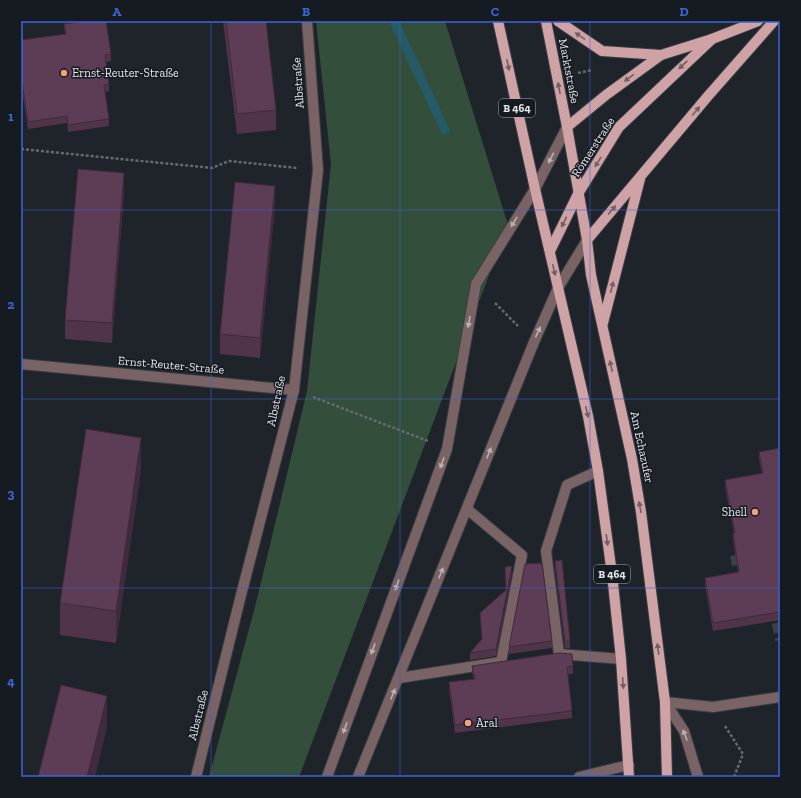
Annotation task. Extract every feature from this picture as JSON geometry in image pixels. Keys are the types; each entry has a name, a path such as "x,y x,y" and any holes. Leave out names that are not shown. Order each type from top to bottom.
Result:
{"main road":[{"name":"B 464","path":"498,21 534,189 550,251 588,416 598,470 612,574 621,659 629,777"},
{"name":"Marktstraße","path":"546,21 567,127"},
{"path":"558,21 602,52 661,55"},
{"name":"Römerstraße","path":"567,127 606,95 661,55 758,21"},
{"path":"587,240 640,176 774,21"},
{"name":"Römerstraße","path":"550,251 578,194 619,127 712,38"},
{"name":"Am Echazufer","path":"567,127 587,240 591,275 632,459 641,512 665,702 667,777"},
{"path":"602,324 640,176"}],"street":[{"name":"Albstraße","path":"196,777 294,390 318,170 307,21"},
{"path":"327,777 447,449 476,284 534,189 567,127"},
{"path":"358,777 534,342 558,288 587,240"},
{"name":"Ernst-Reuter-Straße","path":"21,364 294,390"},
{"path":"598,470 567,485 546,551 555,655 621,659"},
{"path":"399,678 505,662 522,555 466,509"},
{"path":"665,702 713,707 780,697"},
{"path":"665,702 684,731 698,774"},
{"path":"579,777 629,765"}],"path":[{"path":"21,149 212,168 229,161 318,170"},
{"path":"476,284 534,342"},
{"path":"294,390 447,449"},
{"path":"725,727 743,754 734,777"}],"green space":[{"path":"316,21 445,21 508,225 299,777 209,777 256,603 307,391 331,164"}],"building":[{"name":"Ernst-Reuter-Straße","path":"87,21 106,21 111,54 105,55 109,84 104,85 109,119 68,125 67,116 28,122 21,76 21,40 66,34 64,24"},
{"path":"226,21 266,21 276,110 237,114"},
{"path":"78,169 124,173 112,323 65,320"},
{"path":"235,182 275,186 260,338 220,334"},
{"path":"86,429 141,438 116,611 60,603"},
{"path":"780,448 780,612 713,623 705,578 739,572 733,533 735,533 725,480 763,473 759,452"},
{"path":"562,560 570,641 565,641 555,561"},
{"path":"542,563 552,641 509,647 525,564"},
{"path":"512,566 496,649 470,653 482,639 480,613 506,590 505,567"},
{"path":"559,653 572,654 573,666 567,667 572,711 455,725 449,682 475,679 472,666"},
{"path":"61,685 107,696 87,777 38,777"}],"waterway":[{"path":"394,21 445,130"}],"tunnel":[{"path":"731,561 749,558"},
{"path":"774,608 780,640"}],"place":[{"name":"Ernst-Reuter-Straße","path":"64,73"},
{"name":"Shell","path":"755,512"},
{"name":"Aral","path":"468,723"}]}
